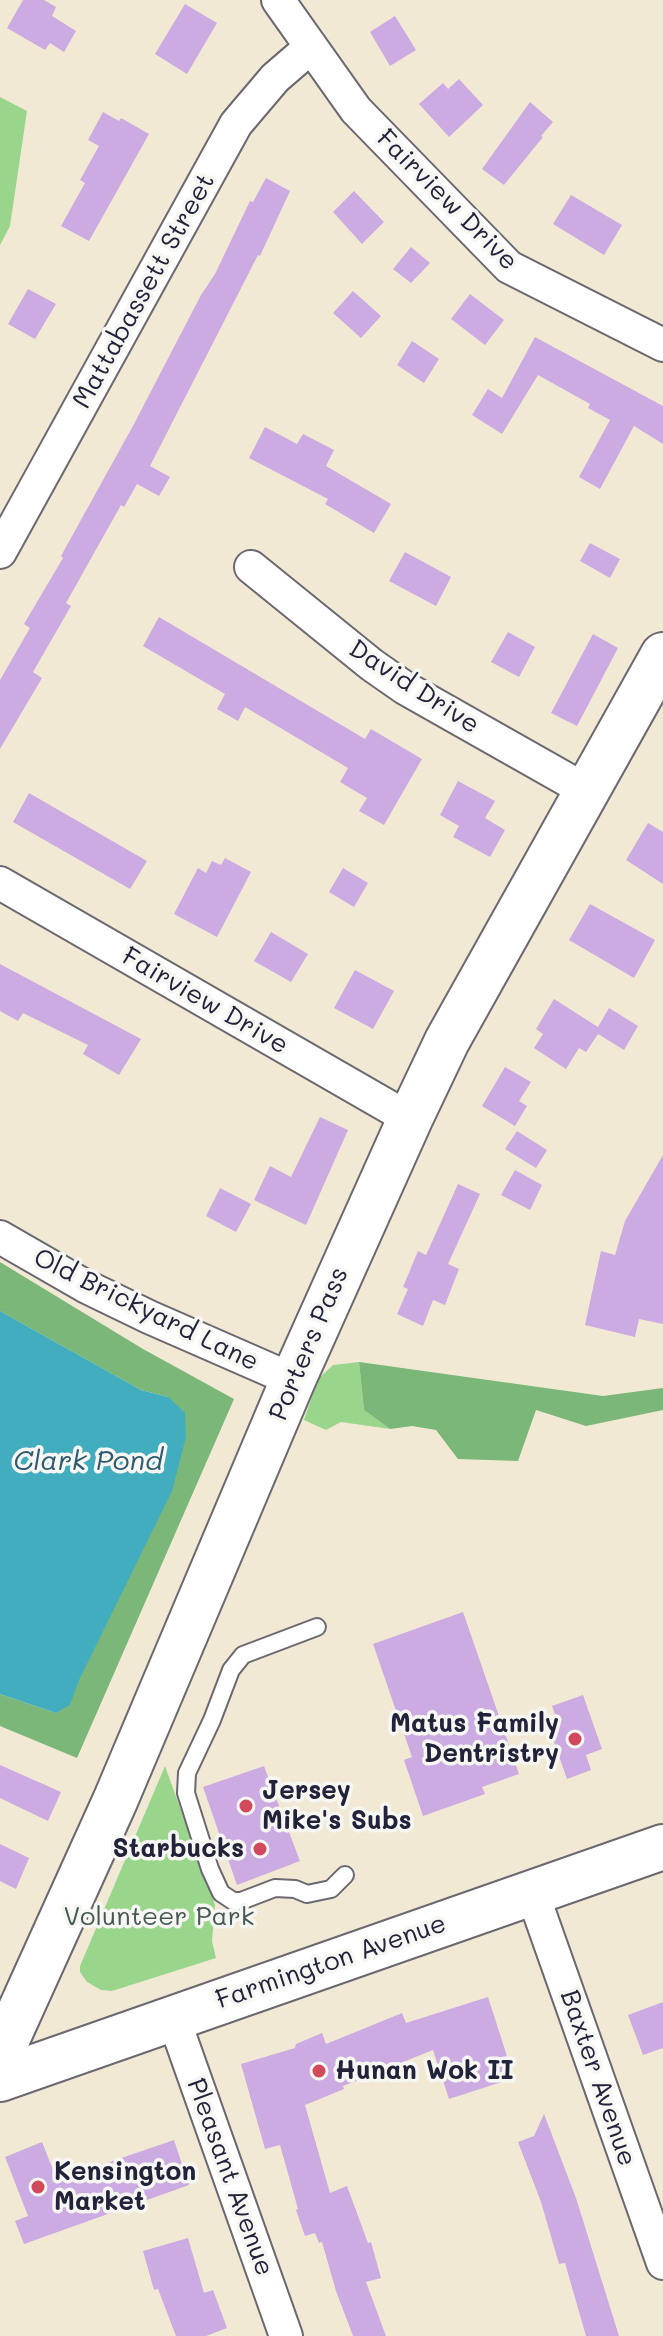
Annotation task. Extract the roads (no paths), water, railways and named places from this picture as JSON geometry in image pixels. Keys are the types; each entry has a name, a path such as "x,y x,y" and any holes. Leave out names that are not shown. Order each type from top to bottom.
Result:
{"street":[{"name":"Fairview Drive","path":"278,0 356,110 509,267 663,345"},
{"name":"Mattabassett Street","path":"0,552 236,124 275,78 311,47"},
{"name":"David Drive","path":"251,567 405,688 587,791"},
{"name":"Porters Pass","path":"0,2055 115,1801 293,1380 410,1119 447,1041 663,655"},
{"name":"Fairview Drive","path":"0,883 410,1119"},
{"name":"Old Brickyard Lane","path":"0,1237 85,1286 293,1380"},
{"name":"Farmington Avenue","path":"0,2079 663,1847"},
{"name":"Baxter Avenue","path":"532,1892 663,2263"},
{"name":"Pleasant Avenue","path":"173,2017 286,2336"}],"lane":[{"path":"317,1627 243,1655 231,1670 187,1773 186,1793 210,1869 221,1893 233,1901 275,1888 295,1889 307,1894 331,1889 345,1875"}],"water":[{"name":"Clark Pond","path":"0,1311 141,1390 168,1397 185,1413 186,1437 172,1491 79,1680 70,1705 56,1713 0,1694"}],"place":[{"name":"Matus Family Dentristry","path":"575,1739"},
{"name":"Jersey Mike's Subs","path":"246,1806"},
{"name":"Starbucks","path":"260,1849"},
{"name":"Hunan Wok II","path":"319,2071"},
{"name":"Kensington Market","path":"38,2187"}],"park label":[{"name":"Volunteer Park","path":"159,1917"}]}
